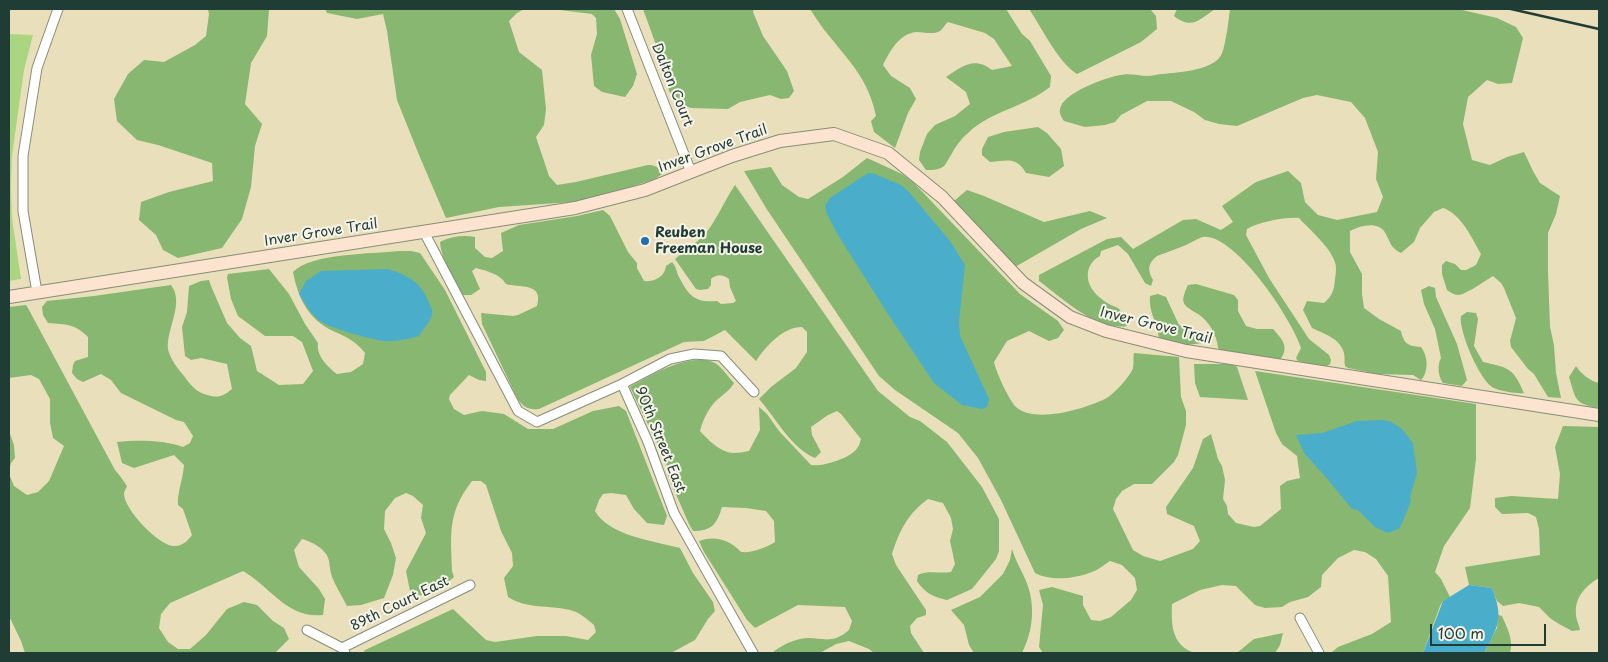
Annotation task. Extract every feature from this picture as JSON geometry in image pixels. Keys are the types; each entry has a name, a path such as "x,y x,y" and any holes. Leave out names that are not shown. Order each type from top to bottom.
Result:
{"street":[{"path":"37,292 23,211 23,156 37,68 58,9"},
{"name":"Dalton Court","path":"627,9 691,172"},
{"name":"Inver Grove Trail","path":"9,297 424,232 598,202 645,190 732,156 780,140 834,134 888,153 942,197 1024,283 1070,317 1106,331 1186,351 1599,414"},
{"name":"90th Street East","path":"424,232 518,411 537,422 622,384 648,442 674,513 753,653"},
{"path":"622,384 670,359 694,354 722,356 754,392"},
{"name":"89th Court East","path":"343,650 470,585"},
{"path":"1300,618 1319,653"},
{"path":"307,630 343,650"}],"green space":[{"path":"208,9 269,9 267,36 251,63 245,104 262,124 255,146 251,187 242,219 222,248 178,258 163,250 156,235 139,220 141,202 169,192 213,181 212,163 137,140 117,121 114,99 128,74 144,60 164,62 195,45 206,36"},
{"path":"325,9 524,9 509,21 519,52 542,70 546,109 544,125 536,137 549,176 557,185 648,165 653,165 662,174 655,179 588,201 499,207 446,218 397,100 383,14 357,19 327,13"},
{"path":"552,9 614,9 620,19 637,74 633,86 625,97 602,92 594,86 591,55 597,34 596,18 592,14"},
{"path":"643,9 754,9 753,12 763,36 787,71 794,91 789,98 781,99 770,95 740,102 728,109 691,108 678,103 669,91 660,56"},
{"path":"810,9 1006,9 1022,34 1030,41 1051,76 1050,87 1030,100 987,119 961,140 943,167 926,170 919,160 927,134 935,125 955,116 970,104 966,92 946,77 963,66 974,63 986,66 992,70 1012,66 994,39 985,33 948,22 937,32 910,33 896,44 883,65 891,76 910,88 916,99 908,113 895,148 874,132 871,121 876,116 864,82"},
{"path":"1029,9 1150,9 1156,16 1157,29 1141,42 1077,74 1070,69 1057,53"},
{"path":"1177,9 1215,9 1200,20 1191,23 1174,16"},
{"path":"1230,9 1458,9 1497,18 1516,27 1523,38 1512,83 1498,84 1487,80 1468,97 1463,124 1472,160 1490,165 1524,152 1540,183 1560,196 1556,214 1548,233 1548,272 1550,327 1561,398 1548,397 1534,374 1511,347 1510,341 1516,318 1501,283 1493,276 1458,295 1447,290 1442,274 1442,265 1446,261 1455,264 1461,270 1466,270 1476,265 1481,254 1461,221 1443,208 1434,212 1420,228 1414,242 1401,253 1392,246 1384,231 1377,226 1363,226 1350,231 1350,252 1362,274 1364,308 1401,331 1407,344 1421,347 1427,364 1424,377 1421,380 1413,375 1377,374 1348,368 1345,366 1344,353 1339,344 1331,337 1312,328 1303,310 1307,301 1324,303 1329,297 1334,286 1336,267 1328,249 1299,218 1280,219 1258,224 1247,229 1246,235 1269,278 1309,339 1329,355 1330,364 1324,368 1298,361 1296,358 1301,348 1296,335 1275,300 1246,263 1231,249 1216,240 1199,238 1157,256 1149,267 1153,280 1151,286 1145,283 1128,254 1118,245 1101,251 1100,256 1089,267 1089,282 1097,295 1120,310 1127,326 1103,323 1080,312 1039,281 1039,275 1107,239 1121,237 1133,249 1183,220 1196,219 1221,230 1233,222 1222,206 1256,182 1288,171 1301,183 1305,202 1318,215 1337,220 1377,212 1383,197 1376,179 1378,152 1365,118 1351,102 1317,95 1303,98 1237,126 1205,120 1194,112 1171,101 1147,101 1121,115 1115,122 1105,125 1085,127 1064,121 1060,110 1065,101 1097,82 1124,74 1149,76 1185,71 1201,68 1215,62 1224,49"},
{"path":"9,34 33,35 24,70 12,156 12,218 21,279 9,281"},
{"path":"1038,127 1047,133 1061,149 1064,166 1049,177 1026,173 1015,162 990,162 982,155 982,149 988,137 1004,132"},
{"path":"867,158 902,174 913,182 1020,294 1058,321 1064,330 1058,338 1049,341 1029,331 1007,341 994,362 1003,386 1016,407 1024,412 1047,415 1085,407 1105,399 1121,385 1133,368 1134,353 1179,357 1181,397 1186,411 1186,425 1178,455 1174,462 1152,484 1134,484 1122,491 1116,499 1113,509 1133,550 1143,556 1160,561 1193,549 1200,541 1194,526 1167,514 1166,507 1193,468 1203,439 1211,434 1225,480 1223,499 1227,506 1228,514 1236,523 1254,527 1260,526 1281,509 1280,486 1287,481 1300,478 1297,456 1282,444 1276,433 1255,371 1476,404 1476,459 1470,508 1444,546 1435,572 1441,579 1450,597 1443,601 1440,606 1423,653 1331,653 1338,647 1372,634 1391,622 1388,576 1376,559 1365,552 1354,550 1338,558 1322,575 1321,587 1308,597 1290,602 1282,607 1265,608 1255,605 1236,586 1222,585 1200,590 1172,604 1174,634 1187,650 1195,653 1043,653 1039,647 1043,605 1039,590 1052,587 1083,596 1083,605 1091,620 1100,621 1111,617 1131,600 1137,590 1135,578 1122,565 1110,561 1095,571 1076,577 1054,578 1035,573 1001,500 978,458 958,433 895,390 879,376 766,208 744,171 771,167 782,185 799,197 808,199 843,177"},
{"path":"735,185 878,391 910,417 920,421 947,442 982,487 999,519 999,551 996,559 972,589 947,600 930,594 917,581 918,575 930,572 951,572 955,564 950,541 953,529 951,518 943,503 928,499 915,510 905,524 892,554 896,565 926,610 926,615 917,618 910,626 911,633 924,653 874,653 849,641 836,644 820,653 772,653 785,644 800,639 836,638 849,630 852,621 845,607 798,605 755,628 747,620 699,541 711,538 722,540 732,544 741,552 754,551 775,542 774,521 766,511 722,507 713,525 705,530 693,531 668,476 666,462 630,387 660,371 683,362 706,360 715,363 734,383 730,389 716,400 701,427 700,431 715,445 733,453 749,451 760,430 759,407 811,465 823,465 837,461 855,451 861,439 841,414 837,411 811,427 812,435 821,452 815,458 791,440 759,399 796,368 807,352 807,332 802,327 788,330 776,338 756,361 725,330 704,341 684,342 539,409 532,409 521,404 517,398 482,324 481,313 518,315 537,306 537,293 529,288 506,284 497,275 476,268 472,271 480,289 471,295 463,295 452,277 441,248 440,242 449,238 475,237 475,248 485,257 492,258 503,251 501,233 519,225 603,210 610,216 628,252 637,263 637,268 644,281 652,281 661,276 666,266 672,262 683,284 694,297 703,301 717,301 721,304 733,303 736,301 729,279 722,275 717,275 711,279 711,285 708,289 696,289 675,259 706,233"},
{"path":"967,190 1044,222 1090,211 1107,218 1081,229 1015,267 954,201"},
{"path":"399,251 420,253 445,290 486,372 486,381 469,375 450,395 449,399 454,409 464,415 482,411 504,414 528,429 553,429 593,411 619,406 626,411 667,516 664,525 647,523 634,509 626,495 611,493 603,494 595,511 602,519 621,532 680,548 693,573 713,602 715,611 695,640 671,653 363,653 365,650 453,609 486,640 495,642 537,636 566,636 588,640 596,632 594,625 573,611 530,605 508,597 504,578 513,566 512,553 501,531 486,485 481,481 472,481 458,503 452,524 452,571 454,577 439,590 429,595 423,596 410,591 406,571 426,533 421,518 423,505 413,496 406,493 395,498 385,511 384,529 396,558 393,575 384,598 361,605 347,606 332,577 328,557 314,544 302,539 294,550 299,567 319,589 325,599 323,615 310,615 289,607 243,571 170,603 161,614 159,628 168,642 178,649 190,649 206,635 227,609 244,602 257,605 273,621 284,628 289,639 275,653 25,653 9,618 9,474 14,486 27,495 38,492 49,481 64,446 53,438 50,423 50,399 39,379 31,375 9,378 9,307 26,305 115,470 127,486 124,494 125,500 136,517 159,540 173,546 179,546 192,535 183,509 178,505 184,465 174,455 134,468 122,463 117,442 150,441 183,447 190,443 193,436 184,422 176,420 121,393 111,380 101,374 83,382 77,379 72,373 73,365 75,361 88,357 88,337 74,327 48,323 43,315 42,307 47,301 171,285 175,292 176,308 168,341 170,356 174,364 195,389 204,394 219,396 232,389 227,364 201,358 191,360 185,356 182,327 187,312 189,286 209,280 227,323 240,338 251,346 257,371 279,385 303,384 313,371 302,342 293,336 265,336 238,316 231,299 228,274 269,269 289,294 305,324 318,343 323,361 337,374 351,372 363,364 365,353 355,343 324,326 311,314 301,299 293,272 314,261 328,258"},
{"path":"1196,284 1234,295 1238,300 1238,311 1246,326 1257,329 1273,329 1285,347 1280,360 1222,351 1218,348 1216,338 1209,324 1184,303 1183,300 1188,285"},
{"path":"1429,286 1435,288 1436,297 1457,344 1467,380 1462,386 1443,383 1440,377 1441,358 1435,329 1424,304 1421,290"},
{"path":"1158,294 1166,297 1179,325 1199,335 1203,343 1187,345 1159,339 1150,302 1150,296"},
{"path":"1467,312 1476,313 1478,319 1474,346 1483,362 1504,368 1513,373 1524,393 1504,391 1488,384 1466,343 1461,316"},
{"path":"1194,364 1232,364 1237,367 1248,400 1200,397 1195,383"},
{"path":"1576,366 1586,377 1599,383 1599,408 1585,405 1577,399 1569,377"},
{"path":"9,424 15,458 11,463 9,472"},
{"path":"1563,426 1599,427 1599,578 1590,584 1579,597 1576,618 1580,630 1572,631 1550,618 1539,607 1519,603 1503,606 1497,601 1492,588 1469,585 1465,567 1540,555 1539,529 1536,517 1528,513 1502,514 1495,507 1495,498 1511,496 1558,499 1560,474 1555,447"},
{"path":"1012,549 1026,581 1031,599 1032,618 1026,645 1022,653 974,653 969,645 964,625 951,610 980,597 1003,574 1010,560"},
{"path":"1498,615 1502,616 1509,634 1511,643 1510,653 1484,653 1497,628"},
{"path":"1283,633 1280,645 1275,653 1231,653 1238,652 1254,639"}],"water":[{"path":"868,173 901,185 909,192 950,241 965,265 959,322 960,336 989,399 987,407 982,409 962,405 934,383 886,311 838,235 827,214 825,206 830,198"},
{"path":"388,269 408,277 418,285 426,296 432,309 432,315 419,336 397,341 384,341 342,330 316,318 299,294 306,281 321,271"},
{"path":"1384,420 1402,429 1413,443 1417,473 1410,497 1411,501 1400,528 1388,533 1375,527 1358,510 1352,509 1304,453 1296,435 1322,433 1357,421"},
{"path":"1469,585 1492,588 1498,607 1496,629 1484,653 1423,653 1443,601"}],"railway":[{"path":"1511,9 1599,29"}],"place":[{"name":"Reuben Freeman House","path":"645,241"}]}
